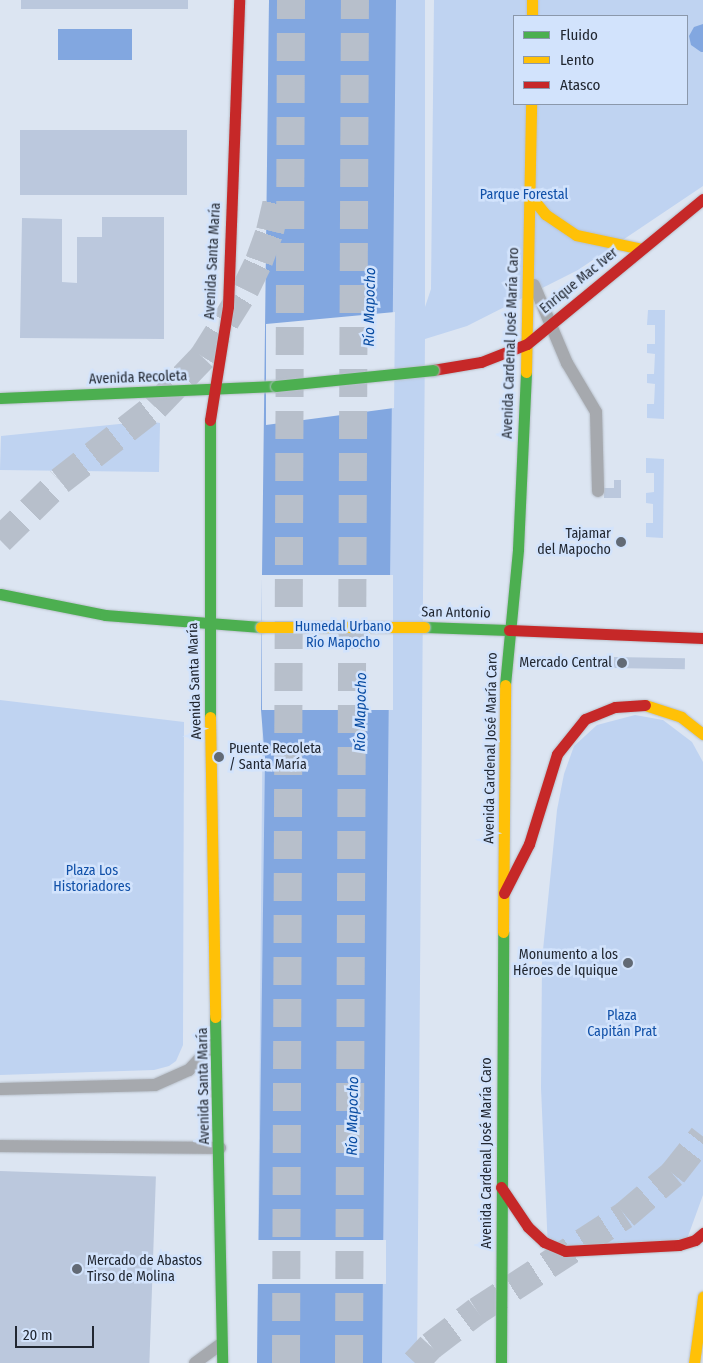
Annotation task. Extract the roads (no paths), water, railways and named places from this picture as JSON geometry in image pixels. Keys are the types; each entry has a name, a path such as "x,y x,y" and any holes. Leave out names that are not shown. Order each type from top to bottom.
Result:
{"main road":[{"name":"Avenida Santa María","path":"222,1363 218,1024 208,624 209,427 213,390 228,306 239,0"},
{"path":"532,0 532,15"},
{"name":"Avenida Cardenal José María Caro","path":"501,1363 505,672 517,566 527,344 530,105"},
{"path":"529,194 545,214 576,235 642,249"},
{"name":"Enrique Mac Iver","path":"276,386 433,370 481,362 527,344 703,199"},
{"path":"679,218 695,220"},
{"name":"Avenida Recoleta","path":"0,398 276,386"},
{"path":"0,594 105,615 208,624"},
{"name":"San Antonio","path":"208,624 262,627 424,627 703,638"},
{"path":"504,893 528,844 558,754 585,720 615,707 646,705 681,717 703,734"},
{"path":"501,1187 528,1227 544,1242 565,1251 679,1246 695,1240 703,1233"},
{"path":"694,1363 703,1297"}],"lane":[{"path":"528,271 552,322 567,362 596,412 598,492"},
{"path":"0,1089 155,1085 173,1079 202,1059 212,1046 218,1024"},
{"path":"0,1146 220,1148"},
{"path":"195,1363 222,1343"}],"water":[{"name":"Humedal Urbano Río Mapocho","path":"269,0 396,0 382,1363 257,1363 265,759 261,710"},
{"path":"703,24 703,52 701,52 691,45 689,36 694,27"},
{"path":"58,29 132,29 132,60 58,60"}],"tunnel":[{"path":"286,1363 291,0"},
{"path":"349,1363 355,0"},
{"path":"0,540 60,481 155,407 203,357 245,290 259,261 270,231 279,192"},
{"path":"415,1363 431,1346 477,1311 625,1215 673,1174 703,1136"}],"place":[{"name":"Tajamar del Mapocho","path":"621,542"},
{"name":"Mercado Central","path":"622,663"},
{"name":"Puente Recoleta / Santa María","path":"219,757"},
{"name":"Monumento a los Héroes de Iquique","path":"628,963"},
{"name":"Mercado de Abastos Tirso de Molina","path":"77,1269"}],"park label":[{"name":"Parque Forestal","path":"524,195"},
{"name":"Plaza Los Historiadores","path":"92,880"},
{"name":"Plaza Capitán Prat","path":"622,1024"}],"water label":[{"name":"Río Mapocho","path":"370,307"},
{"name":"Río Mapocho","path":"361,712"},
{"name":"Río Mapocho","path":"353,1116"}]}
